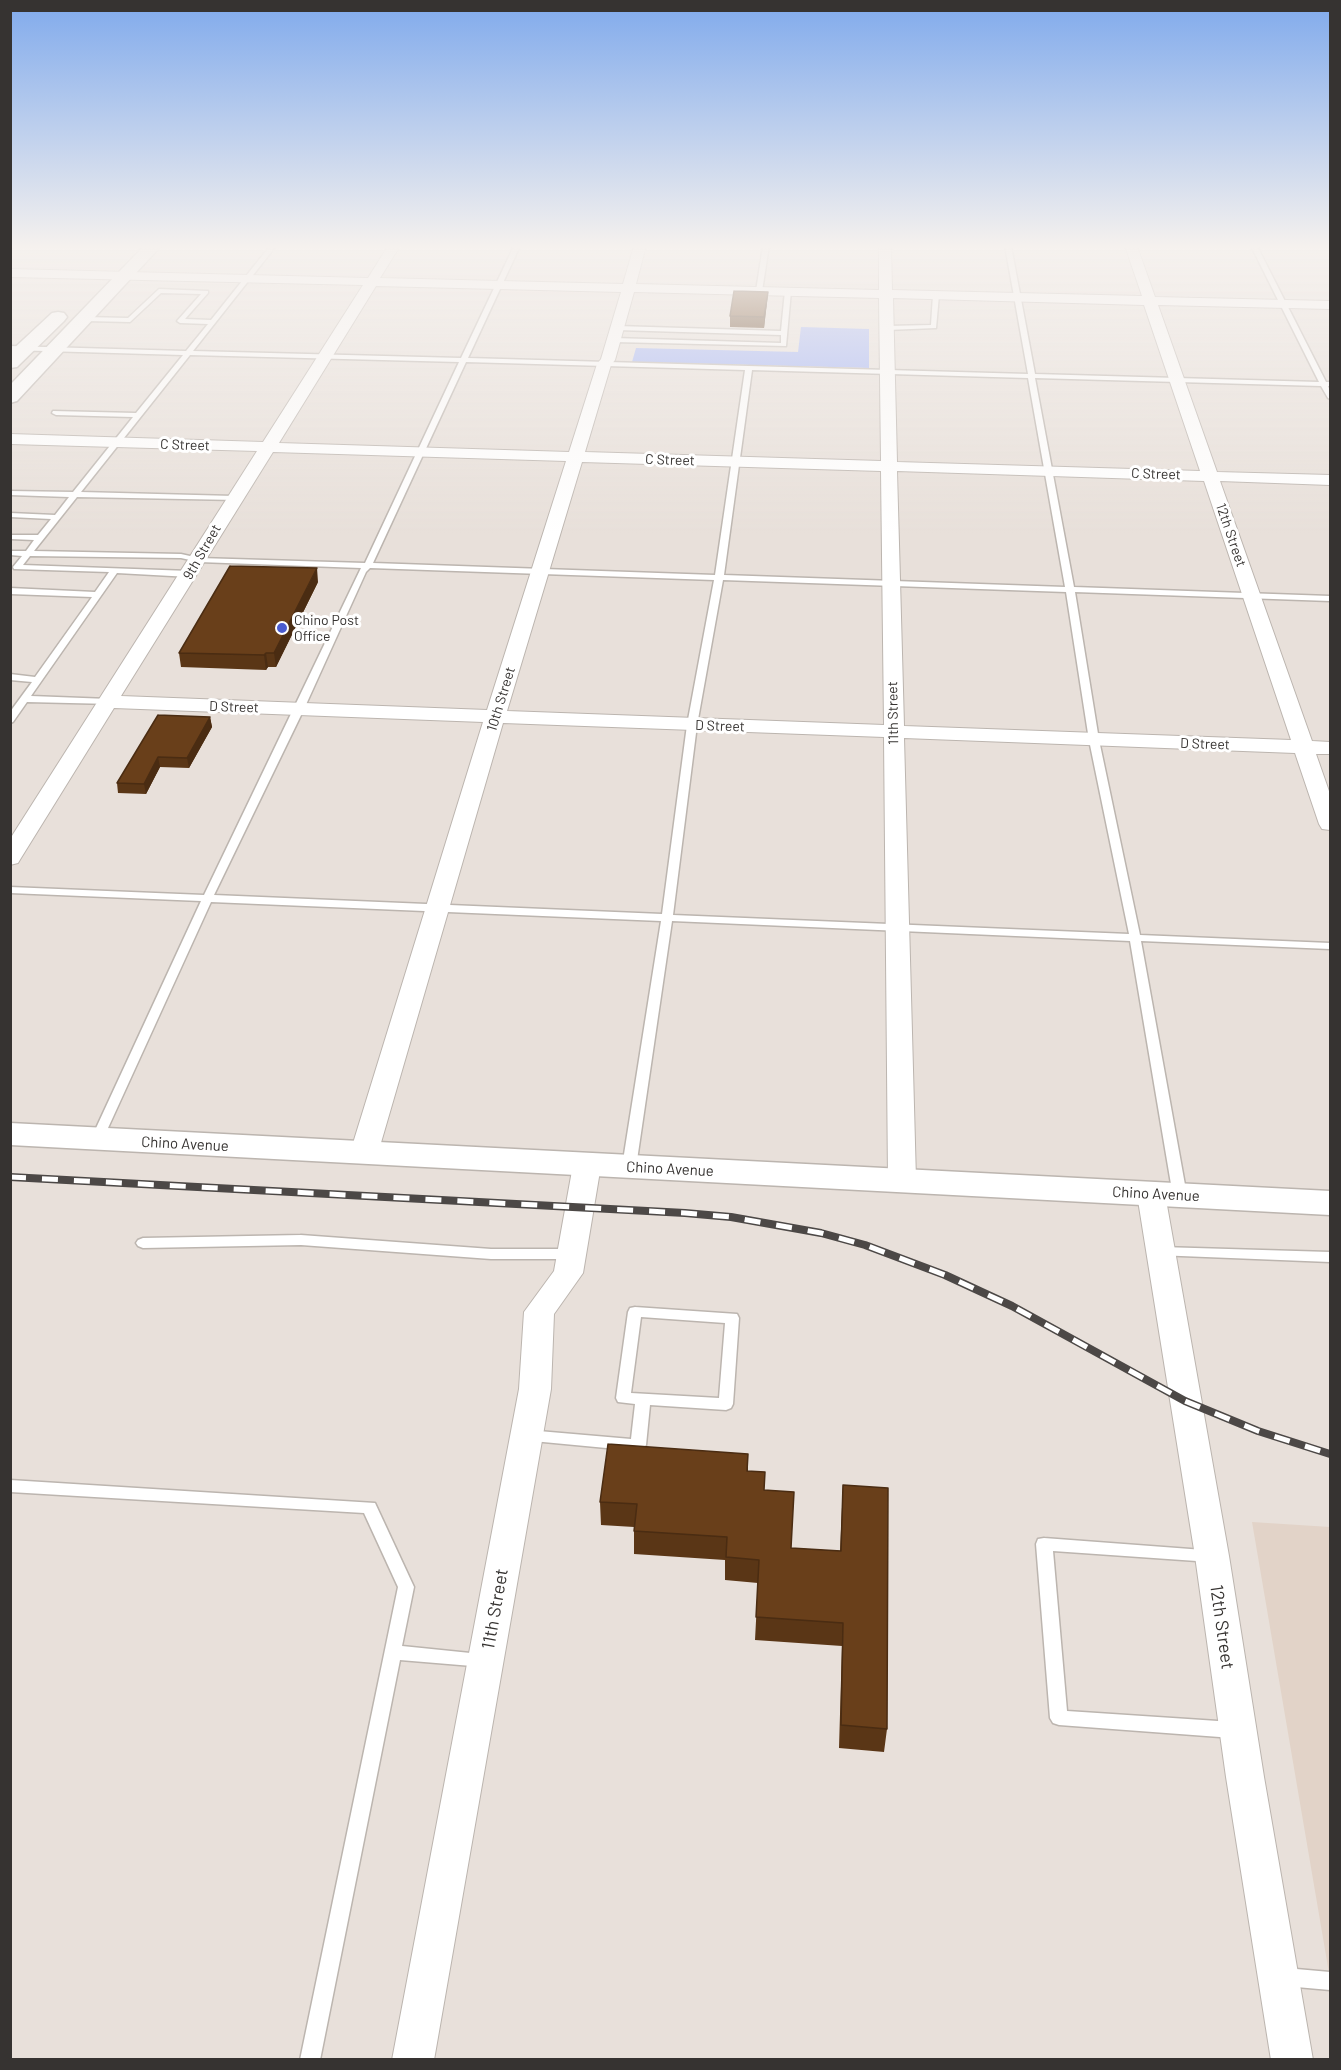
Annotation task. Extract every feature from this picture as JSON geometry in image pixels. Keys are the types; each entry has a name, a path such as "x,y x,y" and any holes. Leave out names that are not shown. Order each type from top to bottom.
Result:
{"main road":[{"path":"10,397 62,343"},
{"path":"10,363 18,348"},
{"name":"Chino Avenue","path":"10,1134 1330,1203"}],"street":[{"name":"9th Street","path":"10,858 194,567 200,552 334,343"},
{"name":"10th Street","path":"364,1153 495,716 604,364 608,360 613,343"},
{"name":"11th Street","path":"887,343 902,1180"},
{"name":"12th Street","path":"1165,343 1330,824"},
{"name":"C Street","path":"10,440 1330,480"},
{"name":"D Street","path":"109,702 1330,748"},
{"name":"11th Street","path":"413,2060 534,1389 539,1312 568,1273 587,1165"},
{"name":"12th Street","path":"1165,1195 1161,1252 1292,2060"}],"lane":[{"path":"10,575 196,343"},
{"path":"97,1139 208,897 299,709 362,571 368,566 472,343"},
{"path":"747,343 784,345 784,343"},
{"path":"1026,343 1070,588 1094,740 1135,938 1165,1195"},
{"path":"1305,343 1327,384 1330,397"},
{"path":"18,348 1327,384"},
{"path":"629,1167 667,917 692,724 719,578 749,368"},
{"path":"56,413 138,415"},
{"path":"10,493 234,498"},
{"path":"10,515 57,517"},
{"path":"10,537 40,538"},
{"path":"10,553 181,556 194,567"},
{"path":"17,567 115,570 368,566 1330,598"},
{"path":"10,720 115,570"},
{"path":"10,591 98,595"},
{"path":"10,677 39,680"},
{"path":"25,699 109,702"},
{"path":"10,890 1330,946"},
{"path":"143,1243 301,1240 491,1254 571,1254"},
{"path":"1161,1252 1330,1257"},
{"path":"635,1312 732,1318 726,1404 643,1399 623,1398 635,1312"},
{"path":"526,1436 638,1445 643,1399"},
{"path":"10,1486 369,1507 406,1587 310,2060"},
{"path":"1212,1556 1044,1544 1059,1718 1238,1730"},
{"path":"393,1652 485,1660"},
{"path":"1278,1976 1330,1981"}],"shaded area":[{"path":"799,343 869,343 869,368 632,362 636,348 798,352"},
{"path":"1252,1522 1330,1527 1330,1979"}],"building":[{"path":"230,566 317,568 274,653 264,655 179,653"},
{"path":"158,715 210,717 187,758 158,757 144,784 117,783"},
{"path":"608,1444 748,1454 747,1471 765,1472 764,1490 794,1492 791,1548 841,1551 843,1485 888,1488 887,1729 841,1725 843,1623 756,1617 759,1560 726,1557 727,1537 634,1531 637,1504 600,1502"}],"railway":[{"path":"10,1177 685,1213 731,1217 821,1233 865,1245 945,1275 1012,1306 1185,1401 1258,1431 1330,1454"}],"place":[{"name":"Chino Post Office","path":"282,628"}]}
